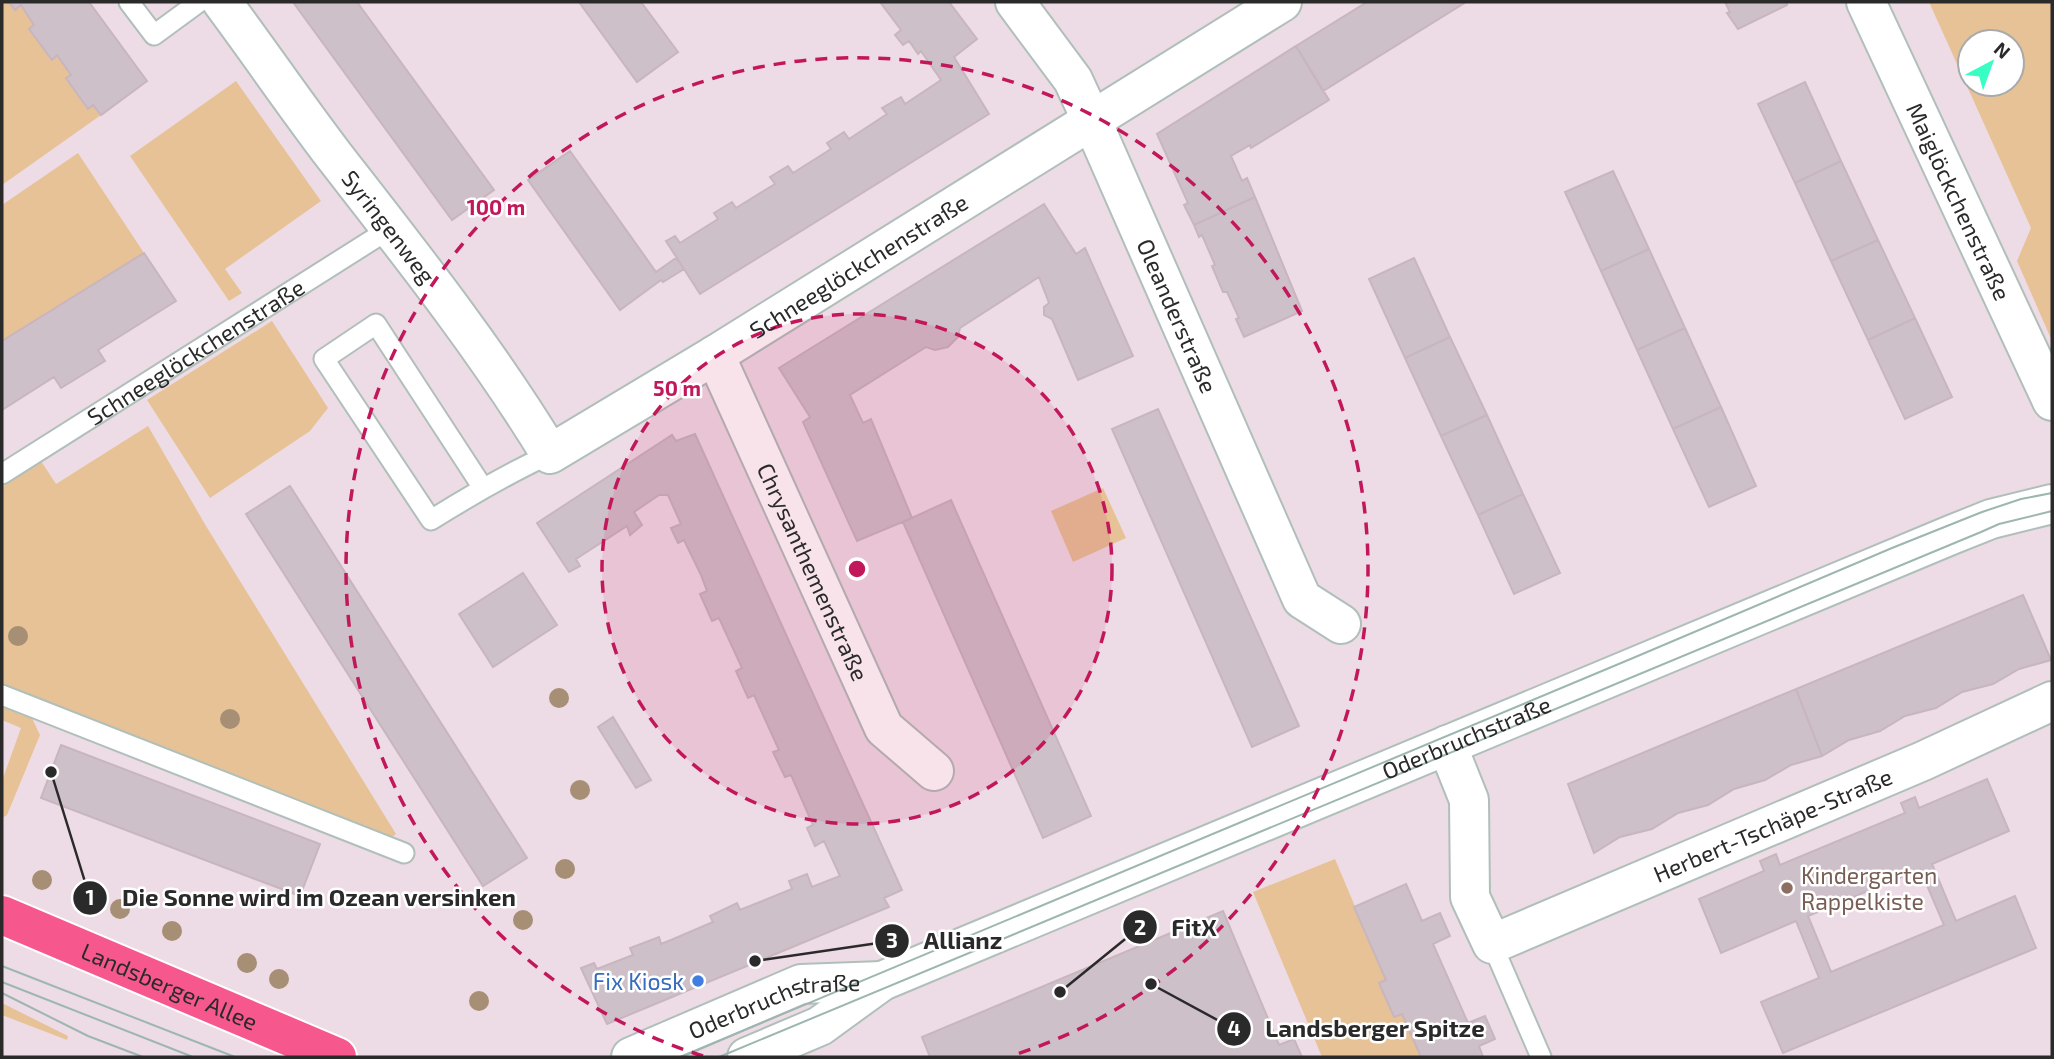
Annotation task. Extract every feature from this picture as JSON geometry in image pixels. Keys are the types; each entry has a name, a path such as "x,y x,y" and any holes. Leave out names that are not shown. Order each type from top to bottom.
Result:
{"main road":[{"name":"Landsberger Allee","path":"2,915 337,1057"}],"street":[{"name":"Syringenweg","path":"222,2 391,228 525,414 550,454"},
{"name":"Oleanderstraße","path":"1015,2 1073,80 1301,599 1341,624"},
{"name":"Schneeglöckchenstraße","path":"550,454 715,355 1282,2"},
{"name":"Maiglöckchenstraße","path":"1866,2 2052,401"},
{"name":"Chrysanthemenstraße","path":"715,355 884,729 934,771"},
{"name":"Oderbruchstraße","path":"747,1057 783,1048 820,1026 882,981 1951,535 1991,519 2052,504"},
{"name":"Herbert-Tschäpe-Straße","path":"1492,944 1923,761 2052,701"},
{"path":"1447,745 1469,800 1470,897 1492,944"},
{"name":"Oderbruchstraße","path":"631,1057 801,984 882,981"}],"lane":[{"path":"129,2 153,35 199,2"},
{"name":"Schneeglöckchenstraße","path":"2,474 391,228"},
{"name":"Schneeglöckchenstraße","path":"483,488 376,324 324,359 431,520 483,488 550,454"},
{"path":"2,695 404,853"},
{"path":"1492,944 1541,1057"}],"shaded area":[{"path":"2,2 9,2 15,10 21,5 34,25 29,29 51,59 57,55 71,75 66,79 87,109 93,105 101,115 2,185"},
{"path":"1929,2 2052,2 2052,341 2017,261 2031,228 1972,98 2026,98 2026,28 1956,28 1956,62"},
{"path":"236,81 321,201 225,269 242,293 229,301 130,156"},
{"path":"78,153 144,253 2,341 2,205"},
{"path":"272,321 328,408 310,431 210,498 147,400"},
{"path":"148,426 206,526 396,834 388,840 2,685 2,487 41,461 56,484"},
{"path":"1103,488 1126,538 1073,562 1051,511"},
{"path":"2,705 31,716 40,735 7,815 2,818 2,781 21,728 2,720"},
{"path":"1335,859 1386,980 1379,984 1394,1017 1402,1014 1421,1057 1322,1057 1253,892"},
{"path":"2,1003 68,1036 67,1040 2,1015"}],"building":[{"path":"9,2 89,2 147,81 101,115 93,105 88,109 66,78 71,75 57,55 52,60 29,29 34,25 21,5 15,10"},
{"path":"293,2 357,2 494,190 452,220"},
{"path":"579,2 641,2 678,52 637,82"},
{"path":"880,2 949,2 977,39 954,57 989,114 700,294 666,241 675,236 680,243 718,219 714,213 732,202 736,208 775,184 770,177 788,166 793,173 831,149 827,143 844,132 849,139 887,114 882,108 901,97 905,104 941,80 921,51 918,54 909,41 903,45 895,35 901,30"},
{"path":"1367,2 1466,2 1323,91 1296,46"},
{"path":"1725,2 1786,2 1787,5 1738,29 1727,13 1730,12"},
{"path":"1296,46 1329,100 1251,148 1250,145 1231,156 1242,181 1247,178 1255,197 1194,225 1184,205 1188,203 1157,134"},
{"path":"1805,82 1841,161 1795,183 1758,104"},
{"path":"570,151 656,272 676,258 684,269 663,282 661,280 620,310 528,180"},
{"path":"1841,161 1878,240 1831,261 1795,183"},
{"path":"1613,171 1649,249 1601,271 1565,192"},
{"path":"1255,197 1302,311 1244,337 1236,319 1239,318 1227,292 1223,292 1202,235 1199,237 1194,225"},
{"path":"1044,204 1076,254 1085,248 1133,356 1078,380 1052,319 1044,315 1044,307 1049,303 1039,277 960,328 958,337 948,347 935,350 926,347 850,395 863,423 871,419 912,518 857,541 803,422 810,417 779,368"},
{"path":"1878,240 1915,318 1868,340 1831,261"},
{"path":"1649,249 1685,328 1637,350 1601,271"},
{"path":"144,253 176,301 98,350 105,361 61,388 54,377 2,410 2,341"},
{"path":"1414,258 1450,337 1405,358 1369,279"},
{"path":"1915,318 1952,397 1905,419 1868,340"},
{"path":"1685,328 1721,407 1673,429 1637,350"},
{"path":"1450,337 1487,415 1441,436 1405,358"},
{"path":"1721,407 1756,486 1709,507 1673,429"},
{"path":"1158,409 1299,726 1252,747 1112,429"},
{"path":"1487,415 1523,494 1478,515 1441,436"},
{"path":"695,434 902,890 884,898 889,907 607,1024 581,968 594,963 597,969 633,955 630,948 659,937 661,944 671,940 713,922 710,916 737,903 740,910 792,889 789,881 807,874 812,887 840,876 824,841 815,846 807,828 813,825 791,775 785,777 773,752 779,750 754,695 748,698 736,671 742,668 719,618 712,621 700,594 707,591 701,575 684,540 678,543 671,528 681,524 668,495 659,495 634,512 642,525 630,535 627,526 576,559 580,566 569,572 537,523 672,435 676,441"},
{"path":"290,486 527,858 483,886 246,514"},
{"path":"1523,494 1560,573 1514,594 1478,515"},
{"path":"951,500 1091,816 1043,838 903,522"},
{"path":"523,573 557,625 493,667 459,614"},
{"path":"2023,595 2051,660 2019,669 1993,684 1962,692 1936,708 1905,716 1880,731 1849,740 1822,756 1796,689"},
{"path":"1796,689 1822,756 1791,765 1765,780 1734,789 1708,805 1678,813 1652,829 1620,837 1594,853 1568,784"},
{"path":"613,717 651,780 636,788 598,727"},
{"path":"61,745 320,844 300,896 41,798"},
{"path":"1987,779 2009,831 1932,864 1956,921 2015,896 2036,948 1783,1053 1761,1002 1819,978 1796,921 1721,953 1699,899 1764,871 1760,861 1776,854 1780,865 1905,813 1901,803 1915,797 1919,808","holes":["1920,869 1944,925 1831,972 1808,916"]},
{"path":"1406,884 1422,921 1440,913 1450,936 1433,944 1468,1023 1485,1016 1495,1039 1479,1046 1483,1057 1421,1057 1402,1014 1394,1017 1379,983 1386,980 1354,907"},
{"path":"1223,911 1279,1045 1294,1039 1302,1057 930,1057 922,1037"}],"tram line":[{"path":"680,1057 1892,548 1982,512 2021,499 2052,493"},
{"path":"719,1057 1999,524 2052,511"},
{"path":"2,966 235,1057"},
{"path":"2,982 193,1057"},
{"path":"2,993 88,1036 143,1057"}],"place":[{"name":"Die Sonne wird im Ozean versinken","path":"51,772"},
{"name":"Kindergarten Rappelkiste","path":"1787,888"},
{"name":"Allianz","path":"755,961"},
{"name":"Fix Kiosk","path":"698,981"},
{"name":"Landsberger Spitze","path":"1151,984"},
{"name":"FitX","path":"1060,992"}]}
